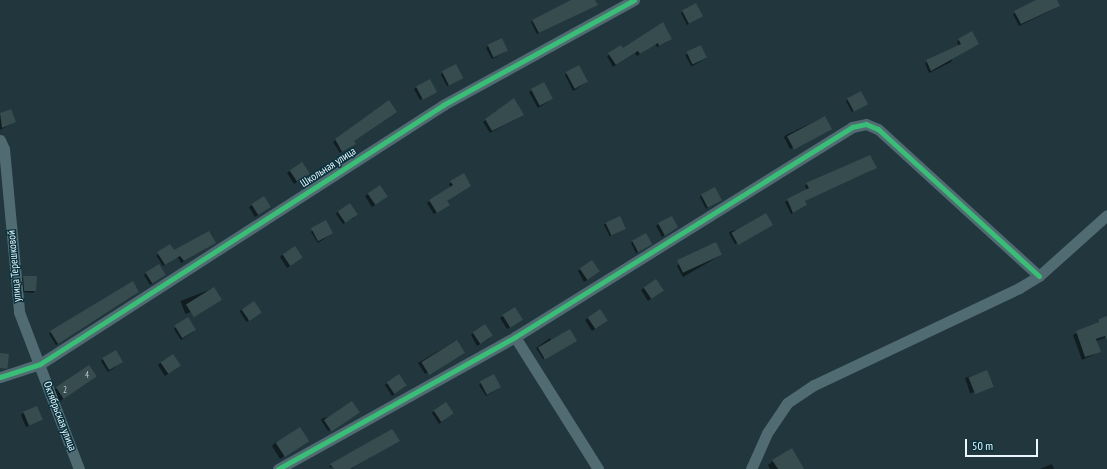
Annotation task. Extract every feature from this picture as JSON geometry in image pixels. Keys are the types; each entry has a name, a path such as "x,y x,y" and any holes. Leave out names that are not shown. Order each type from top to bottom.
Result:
{"street":[{"name":"Школьная улица","path":"0,377 40,364 443,104 634,0"},
{"path":"278,469 515,337 852,127 866,124 878,129 1039,276"},
{"name":"улица Терешковой","path":"0,140 4,150 19,312 40,364"},
{"path":"751,469 767,433 787,403 814,385 1019,288 1039,276 1107,215"},
{"path":"515,337 598,469"},
{"name":"Октябрьская улица","path":"40,364 79,469"}],"building":[{"path":"571,0 595,0 598,5 539,33 532,20"},
{"path":"1036,0 1057,0 1060,6 1021,24 1014,11"},
{"path":"696,3 703,16 689,24 682,11"},
{"path":"663,22 672,39 659,46 658,43 640,54 638,51 616,65 608,53 621,45 623,48"},
{"path":"972,31 979,44 931,71 926,60 961,44 958,39"},
{"path":"502,38 508,51 493,57 487,45"},
{"path":"701,45 707,58 692,64 686,52"},
{"path":"456,64 463,78 449,86 442,71"},
{"path":"579,65 588,82 575,89 566,72"},
{"path":"430,79 437,92 423,100 416,87"},
{"path":"544,82 553,99 540,106 531,89"},
{"path":"861,91 868,104 854,112 847,99"},
{"path":"514,98 524,115 492,131 485,119"},
{"path":"389,100 397,112 354,141 356,144 342,152 335,139"},
{"path":"11,109 16,122 2,128 0,113"},
{"path":"825,116 832,129 794,149 787,136"},
{"path":"870,155 877,168 805,201 807,205 793,213 787,199 809,188 806,183"},
{"path":"302,162 310,174 297,182 290,170"},
{"path":"464,173 471,186 447,201 450,205 437,213 429,200 453,185 450,181"},
{"path":"380,185 388,197 375,205 368,193"},
{"path":"715,187 722,200 708,208 701,195"},
{"path":"264,196 271,207 258,215 251,204"},
{"path":"350,203 358,215 345,223 338,211"},
{"path":"766,213 773,225 738,245 731,233"},
{"path":"620,216 626,229 611,235 605,223"},
{"path":"672,216 678,227 665,236 658,223"},
{"path":"326,220 333,233 318,241 311,228"},
{"path":"209,231 216,243 184,261 180,256 165,265 157,252 170,244 174,250"},
{"path":"646,233 652,244 638,252 632,241"},
{"path":"716,242 722,255 683,273 677,260"},
{"path":"295,246 303,258 290,266 283,254"},
{"path":"592,260 600,272 587,280 580,268"},
{"path":"159,264 166,275 152,284 145,272"},
{"path":"23,276 37,276 36,291 24,291"},
{"path":"656,279 664,291 651,299 644,287"},
{"path":"133,281 139,292 58,344 50,331"},
{"path":"214,287 222,300 194,317 186,304"},
{"path":"254,301 262,313 249,321 242,309"},
{"path":"515,307 523,320 510,328 502,315"},
{"path":"600,309 608,321 595,329 588,317"},
{"path":"1107,316 1107,340 1105,336 1096,339 1101,352 1085,357 1076,331 1099,322 1099,319"},
{"path":"188,317 196,330 182,338 174,325"},
{"path":"485,324 493,336 480,344 473,332"},
{"path":"570,329 577,341 545,360 538,348"},
{"path":"457,340 465,353 429,375 421,362"},
{"path":"116,350 123,362 109,370 102,358"},
{"path":"0,353 9,354 7,369 0,368"},
{"path":"173,354 181,366 168,374 161,362"},
{"path":"89,365 97,377 64,399 56,387"},
{"path":"987,370 994,387 975,394 968,377"},
{"path":"399,374 407,386 394,394 387,382"},
{"path":"494,374 501,387 487,395 480,382"},
{"path":"352,401 360,413 332,432 324,420"},
{"path":"446,402 454,414 441,422 434,410"},
{"path":"37,406 43,420 29,426 23,412"},
{"path":"300,427 309,441 285,457 276,443"},
{"path":"392,429 400,441 350,469 334,469 330,464"},
{"path":"792,448 804,469 778,469 772,460"}],"cycle path":[{"path":"0,377 40,364 443,105 634,0"},
{"path":"278,469 515,337 852,127 866,124 878,129 1039,276"}]}
